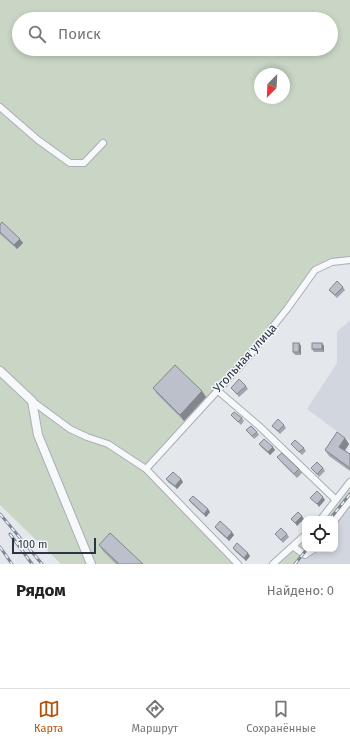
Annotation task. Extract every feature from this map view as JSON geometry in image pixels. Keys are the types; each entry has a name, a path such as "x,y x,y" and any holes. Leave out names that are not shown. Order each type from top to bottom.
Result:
{"street":[{"path":"0,108 38,140 70,163 84,163 103,143"},
{"name":"Угольная улица","path":"146,469 265,338 315,270 332,262 350,260"},
{"path":"0,371 32,401 70,429 108,444 146,469 238,564"},
{"path":"217,390 259,426 336,500"},
{"path":"32,401 38,435 91,564"},
{"path":"323,516 350,482"},
{"path":"338,516 350,500"},
{"path":"273,564 294,547 302,538"},
{"path":"294,547 305,555 310,552"}],"shaded area":[{"path":"350,320 350,441 307,409 337,363 337,332"},
{"path":"350,500 350,564 298,564 310,552 338,552 338,516"}],"green space":[{"path":"0,0 350,0 350,260 315,270 287,309 208,399 179,371 157,394 187,423 146,469 204,528 233,564 61,564 0,505"},
{"path":"350,489 350,500 337,516 328,516"},
{"path":"302,543 302,552 310,552 298,564 277,564"}],"building":[{"path":"2,222 20,239 14,245 0,232 0,225"},
{"path":"337,281 343,287 335,295 329,290"},
{"path":"293,343 299,343 299,352 293,352"},
{"path":"312,343 322,343 322,349 312,349"},
{"path":"175,365 202,391 180,415 153,388"},
{"path":"239,379 246,386 237,394 231,388"},
{"path":"234,412 242,418 238,422 231,415"},
{"path":"278,419 284,425 278,431 272,426"},
{"path":"251,426 257,432 252,436 246,430"},
{"path":"337,432 345,438 339,447 350,454 350,468 325,450"},
{"path":"264,439 273,447 268,452 259,444"},
{"path":"295,440 304,448 299,452 291,444"},
{"path":"282,453 299,469 294,474 277,457"},
{"path":"317,462 323,468 317,474 311,468"},
{"path":"173,472 181,479 175,486 166,479"},
{"path":"317,491 323,497 317,504 310,498"},
{"path":"193,496 208,509 204,514 189,500"},
{"path":"298,512 302,516 295,523 291,519"},
{"path":"220,521 232,532 227,538 215,527"},
{"path":"281,528 287,534 281,540 275,534"},
{"path":"110,533 143,564 119,564 99,545"},
{"path":"237,543 248,553 244,558 233,548"}],"railway":[{"path":"332,516 350,494"},
{"path":"0,514 42,564"},
{"path":"10,534 32,564"},
{"path":"0,547 12,564"},
{"path":"295,564 305,552"}]}
